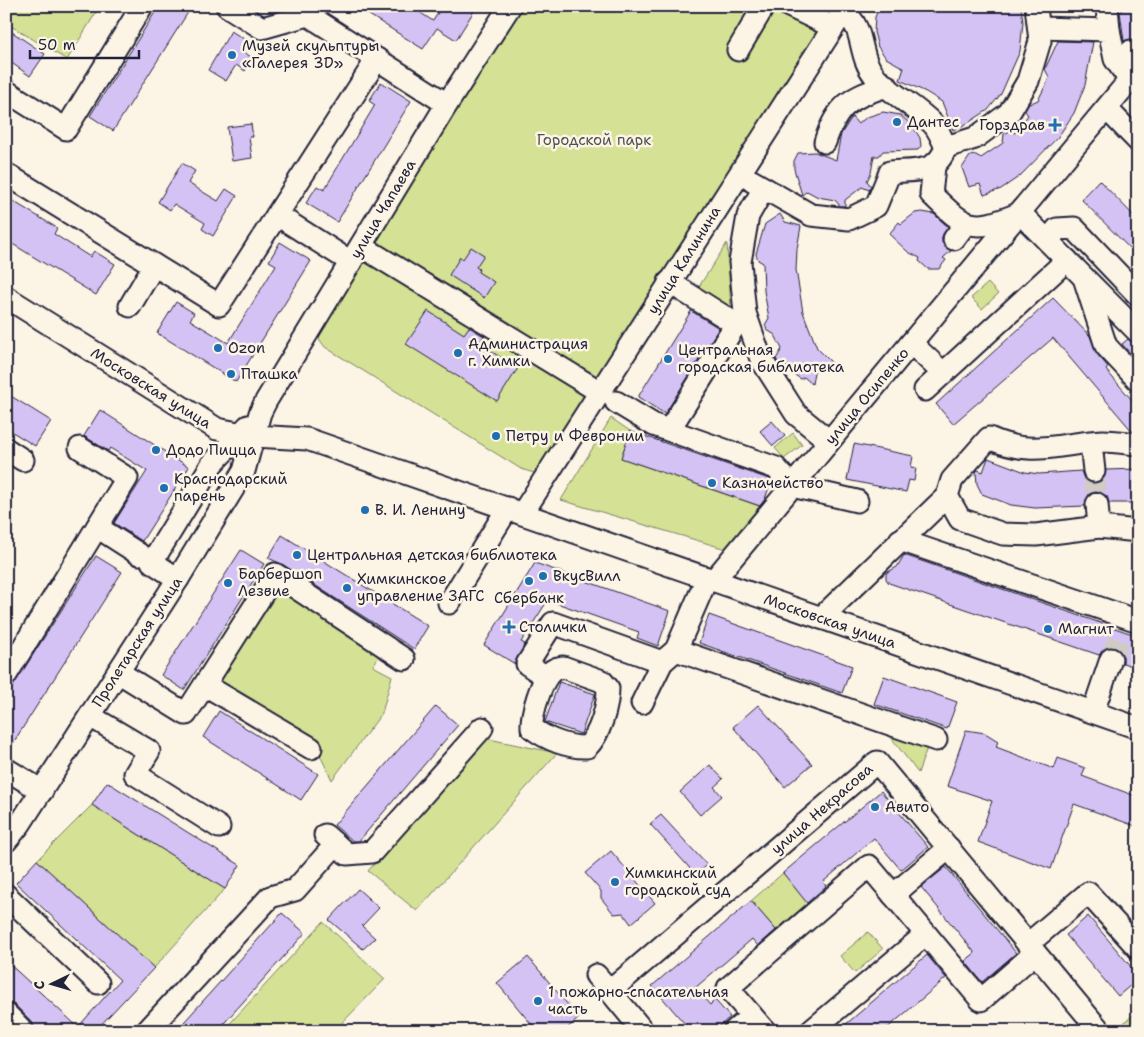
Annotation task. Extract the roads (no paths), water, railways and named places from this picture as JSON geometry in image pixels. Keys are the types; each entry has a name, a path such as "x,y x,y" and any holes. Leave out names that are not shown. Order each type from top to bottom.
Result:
{"street":[{"path":"6,91 66,129 142,6"},
{"path":"227,6 262,28 311,11 377,59 447,104"},
{"name":"улица Чапаева","path":"247,435 447,104 510,6"},
{"path":"738,50 764,6"},
{"path":"789,6 852,18 857,26 867,65 875,76 934,125 946,147 942,158 934,167 931,194 958,220 960,231 1020,213 1138,332"},
{"path":"946,147 975,138 1009,113 1028,80 1040,41 1036,6"},
{"path":"1108,6 1109,30 1115,59 1134,64"},
{"name":"улица Калинина","path":"449,603 515,511 608,397 669,282 841,15"},
{"path":"1040,28 1109,30"},
{"path":"6,174 219,305 377,59"},
{"name":"улица Осипенко","path":"642,703 710,579 792,486 1107,109 1134,64"},
{"path":"825,142 832,120 844,105 861,94 887,86"},
{"path":"1107,109 1135,138"},
{"path":"740,172 810,215 849,219 876,206 890,172 934,167"},
{"path":"764,188 748,216 740,262 745,313 761,360 796,414 829,441"},
{"path":"277,215 356,254 654,425 776,468 792,486 857,501"},
{"path":"1048,241 1057,229 1074,228 1138,295"},
{"path":"924,390 1068,260"},
{"path":"130,306 154,265"},
{"path":"1103,296 1120,276"},
{"path":"1084,277 1106,346 1138,380"},
{"path":"669,282 736,324 669,430"},
{"name":"Московская улица","path":"6,297 217,429 247,435 307,439 1138,728"},
{"path":"912,343 943,373"},
{"path":"178,579 152,562 212,464 247,435"},
{"name":"Пролетарская улица","path":"6,841 42,791 178,579 244,471 247,435"},
{"path":"821,618 947,496 952,480 989,438 1007,446 1044,450 1104,441 1138,444"},
{"path":"1092,443 1094,471"},
{"path":"6,674 127,478 80,448"},
{"path":"947,496 960,519 1003,534 1052,534 1099,527 1138,531"},
{"path":"1097,504 1099,527"},
{"path":"97,527 139,554"},
{"path":"900,540 1129,623"},
{"path":"118,672 186,714 275,574 404,659"},
{"path":"546,677 527,664 553,623 669,656 936,740"},
{"path":"1093,712 1111,659"},
{"path":"205,685 311,748"},
{"path":"90,716 149,751 135,774 219,826"},
{"path":"147,1031 270,897 295,890 330,840 347,854 372,852 482,728"},
{"name":"улица Некрасова","path":"610,991 877,762 1100,1031"},
{"path":"6,769 42,791"},
{"path":"893,894 948,848"},
{"path":"734,1031 759,1023 728,988 869,866 981,1000 1088,893 1138,948"},
{"path":"6,895 98,983"},
{"path":"811,1031 926,934"},
{"path":"596,975 643,1031"},
{"path":"6,1014 23,1031"}],"tunnel":[{"path":"1094,471 1097,504"},
{"path":"1111,659 1122,630"}],"place":[{"name":"Музей скульптуры «Галерея 3D»","path":"232,55"},
{"name":"Дантес","path":"897,122"},
{"name":"Горздрав","path":"1055,125"},
{"name":"Ozon","path":"218,348"},
{"name":"Администрация г. Химки","path":"458,353"},
{"name":"Центральная городская библиотека","path":"668,359"},
{"name":"Пташка","path":"231,374"},
{"name":"Петру и Февронии","path":"496,436"},
{"name":"Додо Пицца","path":"156,450"},
{"name":"Казначейство","path":"712,483"},
{"name":"Краснодарский парень","path":"164,488"},
{"name":"В. И. Ленину","path":"365,510"},
{"name":"Центральная детская библиотека","path":"297,555"},
{"name":"ВкусВилл","path":"543,576"},
{"name":"Сбербанк","path":"529,581"},
{"name":"Барбершоп Лезвие","path":"228,583"},
{"name":"Химкинское управление ЗАГС","path":"347,588"},
{"name":"Столички","path":"509,627"},
{"name":"Магнит","path":"1048,629"},
{"name":"Авито","path":"875,807"},
{"name":"Химкинский городской суд","path":"615,882"},
{"name":"1 пожарно-спасательная часть","path":"538,1001"}],"park label":[{"name":"Городской парк","path":"594,140"}]}
